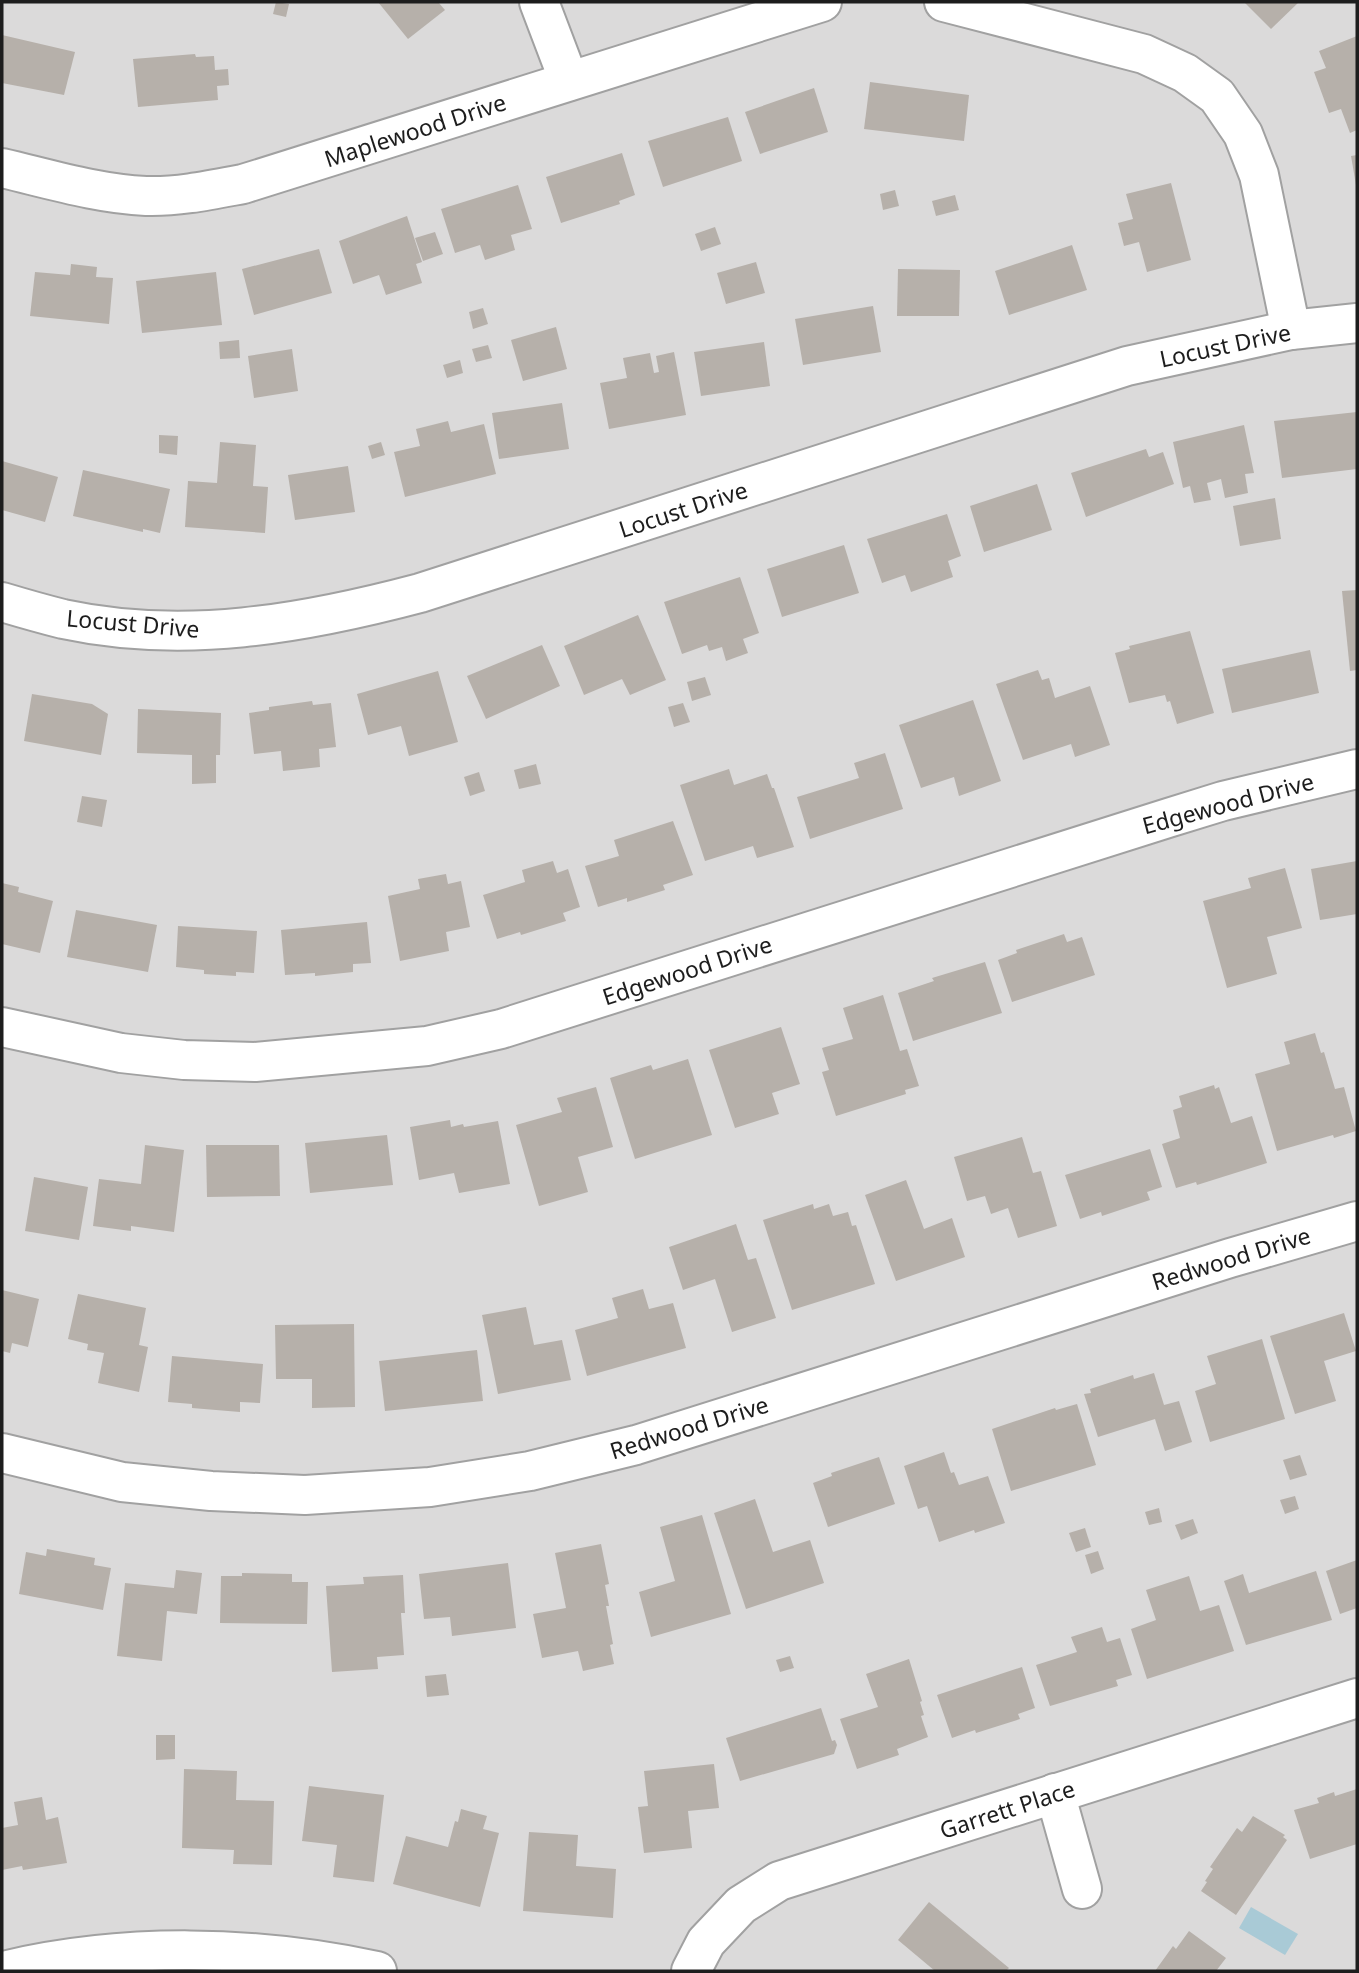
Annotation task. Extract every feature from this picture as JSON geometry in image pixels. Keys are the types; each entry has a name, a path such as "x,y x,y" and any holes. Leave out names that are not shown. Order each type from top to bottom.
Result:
{"street":[{"path":"539,2 569,81"},
{"name":"Maplewood Drive","path":"2,168 82,187 146,196 243,184 822,2"},
{"path":"944,2 1144,54 1185,73 1217,96 1243,134 1259,175 1291,330"},
{"name":"Locust Drive","path":"2,602 64,619 173,631 239,629 351,612 420,593 1127,366 1291,330 1357,323"},
{"name":"Edgewood Drive","path":"2,1027 121,1054 184,1059 255,1062 427,1046 501,1028 1168,818 1357,769"},
{"name":"Redwood Drive","path":"2,1453 122,1482 211,1492 305,1495 430,1487 530,1471 636,1445 1230,1258 1357,1221"},
{"name":"Garrett Place","path":"691,1971 706,1942 741,1905 779,1881 1357,1698"},
{"path":"1055,1793 1082,1889"},
{"path":"3,1971 106,1953 183,1951 279,1955 377,1971"}],"shaded area":[{"path":"2,2 1357,2 1357,1971 2,1971"}],"water":[{"path":"1251,1907 1298,1934 1285,1955 1239,1928"}],"building":[{"path":"276,2 289,4 286,17 273,14"},
{"path":"378,2 438,2 445,10 408,39"},
{"path":"1244,2 1299,2 1271,29"},
{"path":"2,35 75,52 64,95 2,83"},
{"path":"1357,36 1357,130 1350,133 1341,109 1329,113 1314,72 1326,68 1319,51"},
{"path":"195,54 196,57 214,56 215,70 228,69 229,85 217,86 218,100 138,107 133,59"},
{"path":"870,82 969,95 964,141 864,129"},
{"path":"814,88 828,132 760,154 745,112"},
{"path":"728,117 742,161 663,187 648,141"},
{"path":"622,153 635,195 619,201 620,204 561,223 546,177"},
{"path":"1357,155 1357,185 1356,185 1351,156"},
{"path":"1171,183 1191,260 1147,272 1139,242 1124,246 1118,223 1133,219 1126,194"},
{"path":"518,185 532,229 511,235 515,250 485,260 480,245 455,253 441,209"},
{"path":"895,190 899,206 883,210 880,194"},
{"path":"955,195 959,210 936,216 932,201"},
{"path":"407,216 422,262 416,264 422,283 386,295 379,275 353,284 339,241"},
{"path":"715,227 721,244 701,251 695,234"},
{"path":"435,232 443,254 423,261 415,238"},
{"path":"1072,245 1087,290 1009,315 995,271"},
{"path":"319,249 332,293 254,315 242,269"},
{"path":"756,262 765,293 726,304 717,273"},
{"path":"71,264 97,267 96,277 113,278 109,324 30,316 35,272 70,275"},
{"path":"898,269 960,270 959,316 897,316"},
{"path":"216,272 222,325 142,333 136,281"},
{"path":"873,306 881,352 803,365 795,319"},
{"path":"483,308 488,324 473,329 469,312"},
{"path":"556,327 567,369 523,381 511,340"},
{"path":"239,340 240,358 220,359 219,342"},
{"path":"764,342 770,386 701,396 694,352"},
{"path":"488,345 492,358 476,362 472,349"},
{"path":"292,349 298,391 254,398 248,356"},
{"path":"674,352 686,415 609,429 600,383 627,378 623,358 650,353 654,373 659,372 656,356"},
{"path":"460,360 463,373 447,378 443,365"},
{"path":"562,403 569,449 499,459 492,413"},
{"path":"1357,412 1357,469 1282,478 1274,421"},
{"path":"448,421 451,432 484,424 496,474 405,497 394,452 420,446 416,429"},
{"path":"1244,425 1254,473 1245,474 1248,493 1225,498 1221,479 1207,483 1211,500 1194,503 1190,486 1183,488 1173,442"},
{"path":"159,435 178,436 177,455 159,453"},
{"path":"220,442 256,445 253,486 268,487 265,533 185,527 188,481 217,483"},
{"path":"381,442 385,455 372,459 368,446"},
{"path":"1146,449 1149,457 1163,452 1174,484 1086,517 1071,473"},
{"path":"2,461 58,477 45,522 2,510"},
{"path":"348,466 355,512 295,520 288,475"},
{"path":"83,470 170,489 160,533 143,529 143,532 73,516"},
{"path":"1037,484 1052,530 984,552 970,506"},
{"path":"1275,498 1281,539 1240,546 1233,506"},
{"path":"947,514 961,556 948,561 953,577 911,592 905,575 882,583 867,539"},
{"path":"844,545 859,593 782,617 767,569"},
{"path":"740,577 759,633 743,639 748,653 726,661 722,647 709,651 707,645 682,654 664,602"},
{"path":"1357,590 1357,670 1350,671 1342,591"},
{"path":"638,615 666,680 630,695 622,679 584,695 564,646"},
{"path":"1190,631 1214,713 1177,724 1170,701 1167,702 1165,695 1129,703 1115,653 1130,649 1129,646"},
{"path":"542,645 560,686 486,719 467,676"},
{"path":"1310,650 1319,693 1232,713 1222,669"},
{"path":"1038,670 1042,680 1049,678 1055,698 1090,686 1110,745 1075,757 1071,744 1023,760 996,684"},
{"path":"438,671 458,742 409,756 401,726 368,735 357,694"},
{"path":"705,677 711,695 692,701 687,682"},
{"path":"32,694 92,704 108,714 101,755 24,741"},
{"path":"973,700 1001,781 959,796 954,777 921,788 899,725"},
{"path":"312,701 313,705 331,703 336,747 319,749 320,767 283,771 281,751 254,754 249,713 269,710 269,707"},
{"path":"683,703 690,722 674,727 668,707"},
{"path":"138,709 221,713 216,783 192,784 192,755 137,753"},
{"path":"885,753 903,809 810,839 797,797 859,778 854,763"},
{"path":"536,764 541,784 519,789 514,770"},
{"path":"729,769 734,785 767,774 794,847 757,858 753,846 705,861 680,785"},
{"path":"479,772 485,791 470,796 464,777"},
{"path":"82,796 107,800 102,827 77,822"},
{"path":"673,821 693,875 663,885 665,890 627,902 627,898 598,907 585,866 619,856 614,840"},
{"path":"553,861 557,873 568,869 580,907 563,913 566,921 521,935 520,932 497,939 483,895 525,882 522,870"},
{"path":"1357,861 1357,914 1320,920 1311,869"},
{"path":"1285,868 1302,928 1267,937 1277,974 1227,988 1203,901 1251,888 1248,878"},
{"path":"446,874 448,884 461,881 470,927 446,932 449,951 400,961 388,896 420,889 418,879"},
{"path":"2,883 19,887 18,892 53,901 40,953 2,944"},
{"path":"76,910 157,925 148,972 67,957"},
{"path":"367,922 371,963 353,964 353,972 315,976 315,973 285,975 281,930"},
{"path":"178,926 257,931 254,973 236,972 236,976 204,974 204,970 176,967"},
{"path":"1064,934 1067,942 1082,937 1095,975 1012,1002 998,960 1017,953 1016,950"},
{"path":"985,962 1002,1013 913,1041 898,993 934,981 932,978"},
{"path":"883,995 900,1051 907,1049 919,1086 905,1090 906,1094 836,1116 822,1072 829,1070 822,1048 853,1039 843,1008"},
{"path":"781,1027 800,1084 772,1093 779,1114 735,1128 709,1050"},
{"path":"1315,1033 1335,1089 1344,1087 1356,1131 1277,1151 1255,1074 1290,1064 1284,1042"},
{"path":"688,1059 712,1135 635,1159 610,1078 651,1065 653,1070"},
{"path":"1214,1085 1215,1089 1219,1087 1231,1123 1252,1116 1267,1163 1197,1185 1196,1182 1176,1188 1162,1144 1180,1138 1173,1110 1182,1107 1179,1096"},
{"path":"596,1087 613,1147 578,1157 588,1192 539,1206 516,1125 562,1112 557,1098"},
{"path":"450,1120 451,1127 498,1121 510,1184 459,1193 454,1173 419,1180 410,1127"},
{"path":"387,1135 393,1185 310,1193 305,1143"},
{"path":"1022,1137 1033,1173 1041,1171 1057,1226 1018,1238 1008,1208 991,1214 985,1196 967,1201 954,1157"},
{"path":"145,1145 184,1150 174,1232 131,1226 131,1231 93,1226 99,1179 141,1184"},
{"path":"206,1145 279,1145 280,1196 207,1197"},
{"path":"1150,1149 1162,1187 1147,1192 1150,1200 1102,1216 1101,1212 1080,1219 1065,1175"},
{"path":"34,1177 88,1187 79,1240 25,1231"},
{"path":"906,1180 924,1229 952,1218 965,1257 896,1281 865,1195"},
{"path":"813,1204 814,1209 829,1204 833,1216 848,1212 852,1226 856,1225 875,1284 792,1310 763,1220"},
{"path":"736,1224 748,1260 756,1258 776,1318 732,1332 715,1279 683,1290 669,1247"},
{"path":"643,1289 649,1309 673,1303 686,1348 587,1376 575,1330 618,1318 612,1298"},
{"path":"2,1290 39,1299 28,1347 12,1343 10,1353 2,1351"},
{"path":"78,1294 146,1308 139,1345 148,1347 139,1392 98,1383 104,1353 87,1350 88,1344 68,1339"},
{"path":"526,1307 534,1345 562,1340 571,1380 498,1394 482,1315"},
{"path":"1344,1313 1356,1351 1324,1361 1336,1401 1295,1414 1270,1336"},
{"path":"354,1324 355,1407 312,1408 312,1379 276,1379 275,1325"},
{"path":"1262,1339 1285,1419 1210,1442 1195,1391 1216,1384 1207,1356"},
{"path":"477,1350 483,1401 385,1411 379,1361"},
{"path":"172,1356 263,1364 260,1403 240,1402 240,1412 192,1408 192,1404 168,1402"},
{"path":"1154,1373 1164,1405 1179,1401 1192,1442 1165,1451 1155,1419 1098,1437 1084,1394 1091,1393 1090,1389 1133,1375 1134,1379"},
{"path":"1077,1404 1096,1465 1011,1491 992,1429 1055,1408 1056,1410"},
{"path":"944,1452 951,1473 954,1472 959,1485 988,1476 1005,1523 939,1542 927,1506 918,1509 904,1466"},
{"path":"1300,1455 1307,1475 1290,1480 1283,1460"},
{"path":"879,1457 895,1504 828,1527 813,1483 832,1476 831,1473"},
{"path":"1295,1496 1299,1509 1285,1514 1280,1500"},
{"path":"755,1499 773,1552 810,1540 824,1583 746,1609 714,1513"},
{"path":"1159,1508 1162,1522 1149,1525 1145,1512"},
{"path":"702,1515 731,1614 651,1637 639,1592 675,1581 660,1527"},
{"path":"1193,1519 1198,1533 1181,1540 1175,1525"},
{"path":"1085,1528 1091,1547 1076,1552 1069,1533"},
{"path":"601,1544 609,1584 605,1585 609,1606 606,1606 614,1664 583,1671 578,1651 542,1658 533,1614 566,1608 555,1553"},
{"path":"47,1549 95,1558 94,1565 111,1568 103,1610 19,1594 26,1552 46,1556"},
{"path":"1098,1551 1104,1569 1091,1574 1085,1555"},
{"path":"1357,1560 1357,1608 1340,1614 1326,1571"},
{"path":"508,1563 516,1628 452,1636 450,1617 424,1619 419,1574"},
{"path":"176,1570 202,1573 197,1614 167,1611 162,1661 117,1656 125,1583 174,1588"},
{"path":"1316,1571 1332,1620 1246,1645 1224,1581 1243,1574 1249,1593"},
{"path":"242,1573 292,1574 292,1582 308,1582 307,1624 220,1623 221,1576 242,1576"},
{"path":"403,1575 405,1613 401,1613 404,1655 377,1657 378,1669 332,1672 326,1586 364,1584 363,1577"},
{"path":"1189,1576 1200,1611 1219,1605 1234,1651 1147,1679 1131,1629 1156,1620 1146,1590"},
{"path":"1102,1627 1107,1642 1120,1638 1132,1675 1116,1680 1118,1686 1050,1706 1036,1665 1077,1652 1071,1637"},
{"path":"790,1656 794,1668 780,1672 776,1660"},
{"path":"909,1659 922,1701 920,1702 924,1715 921,1716 928,1737 897,1749 899,1755 857,1769 840,1719 878,1707 866,1674"},
{"path":"1022,1667 1035,1708 1018,1714 1020,1719 952,1738 937,1695"},
{"path":"446,1674 449,1695 427,1697 425,1676"},
{"path":"821,1708 832,1741 835,1740 837,1745 834,1754 740,1781 726,1738"},
{"path":"156,1735 175,1735 175,1759 156,1760"},
{"path":"714,1764 719,1808 688,1811 692,1848 644,1853 638,1807 648,1806 644,1771"},
{"path":"184,1769 237,1771 236,1800 274,1801 272,1865 233,1864 234,1850 182,1848"},
{"path":"309,1786 384,1795 374,1882 333,1877 337,1845 302,1841"},
{"path":"1357,1789 1357,1844 1310,1859 1294,1810 1319,1803 1317,1798 1334,1792 1335,1796"},
{"path":"42,1797 46,1820 58,1817 67,1863 23,1870 22,1866 2,1870 2,1828 18,1825 14,1802"},
{"path":"461,1809 487,1816 483,1829 499,1833 480,1907 393,1884 406,1836 448,1847"},
{"path":"1253,1816 1285,1835 1283,1837 1287,1840 1236,1915 1201,1891 1213,1869 1210,1867 1237,1828 1242,1832"},
{"path":"529,1832 578,1835 576,1866 616,1869 613,1918 523,1911"},
{"path":"929,1902 1009,1968 1006,1971 935,1971 898,1940"},
{"path":"1189,1931 1226,1958 1216,1971 1155,1971 1173,1946 1176,1949"}]}
